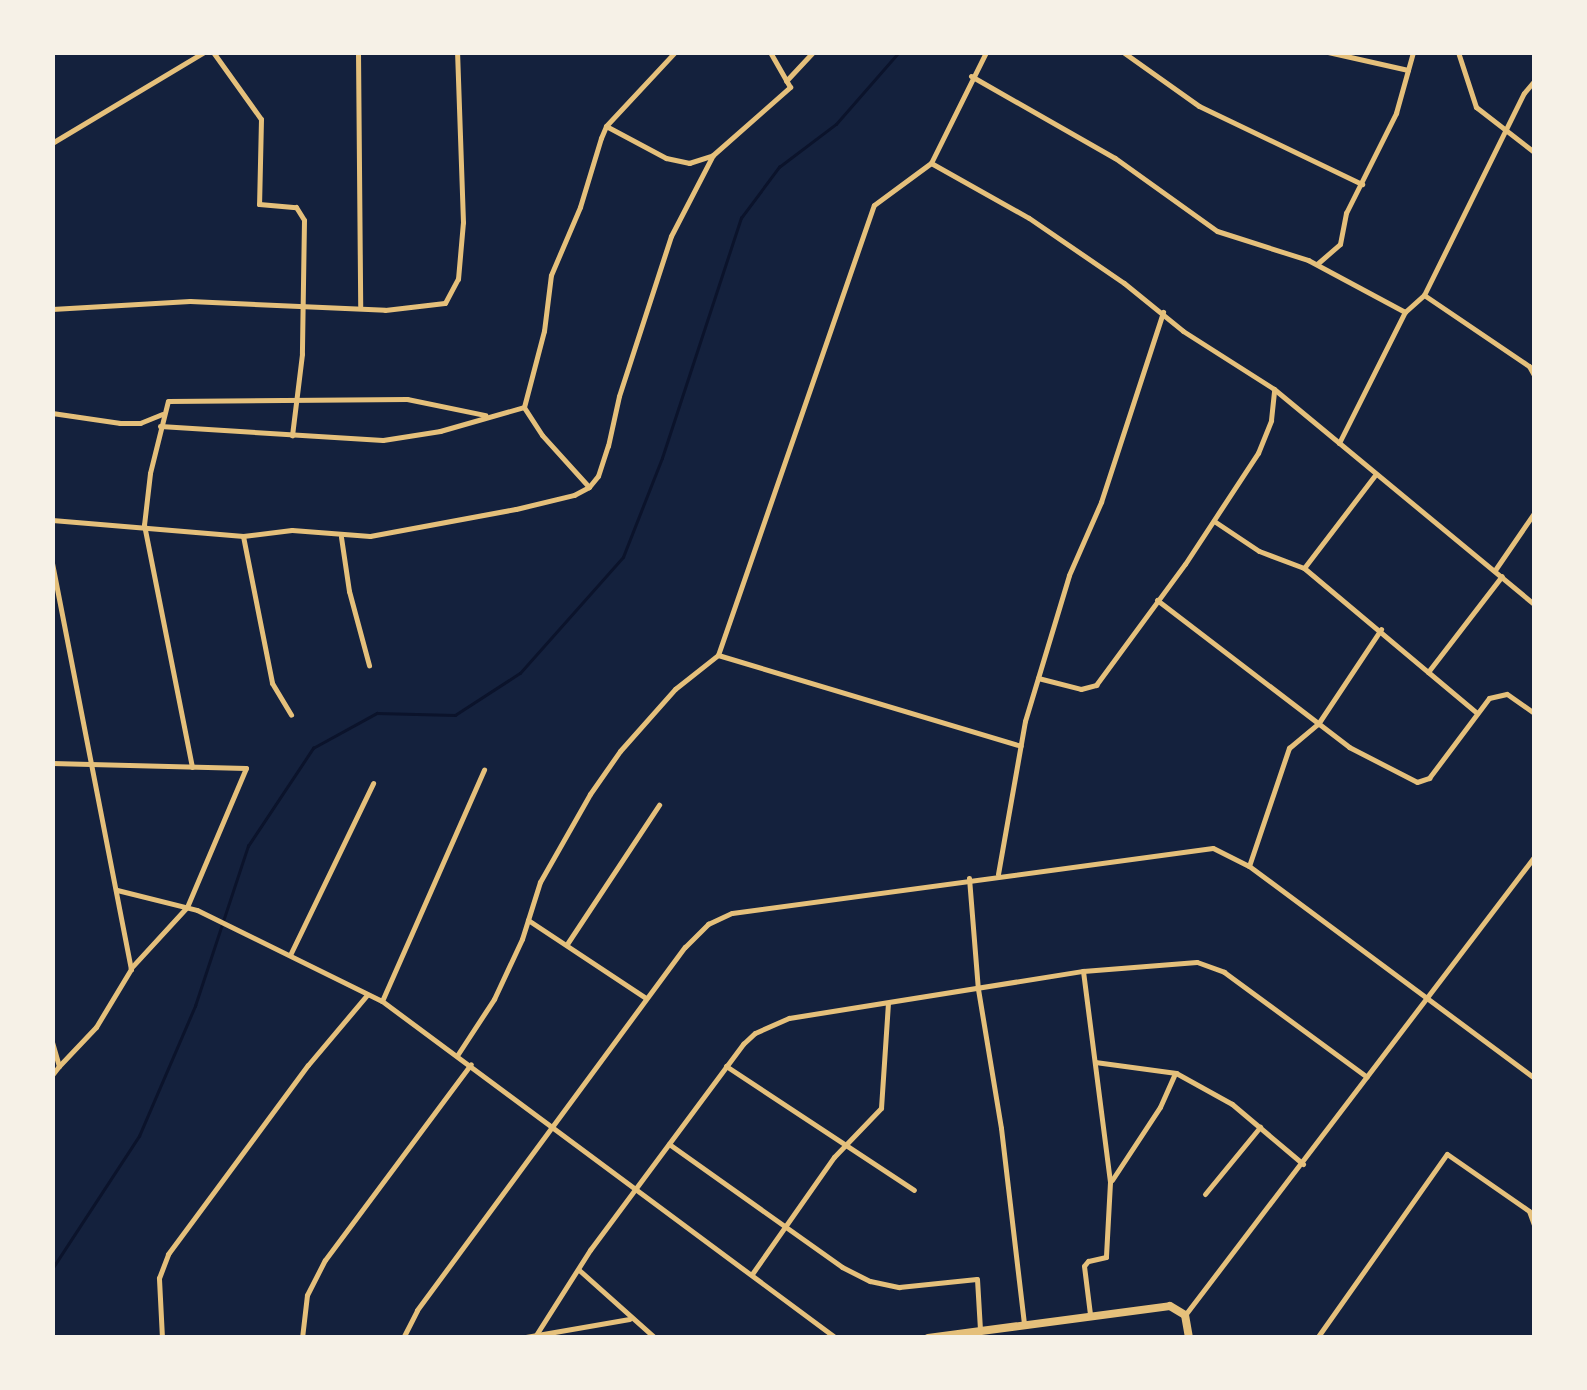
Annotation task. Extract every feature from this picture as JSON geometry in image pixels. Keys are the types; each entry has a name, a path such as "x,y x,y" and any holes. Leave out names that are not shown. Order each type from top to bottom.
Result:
{"main road":[{"path":"928,1338 1170,1306 1185,1315 1189,1338"}],"street":[{"path":"52,143 204,52"},
{"path":"213,52 261,119 259,204 296,207 302,212 298,401 292,435"},
{"path":"358,52 360,306"},
{"path":"52,309 190,301 302,306 444,303 454,290 463,222 457,52"},
{"path":"590,487 542,435 524,407 544,331 551,275 580,207 606,126 675,52"},
{"path":"52,520 243,536 292,530 341,537 382,534 516,510 574,496 590,487 603,461 671,236 714,155 790,87 770,52"},
{"path":"786,81 813,52"},
{"path":"458,1054 494,999 562,838 620,751 688,676 718,654 874,205 931,163 986,52"},
{"path":"1123,52 1199,106 1362,184"},
{"path":"1328,52 1408,70"},
{"path":"1316,264 1340,244 1346,212 1396,113 1413,52"},
{"path":"1458,52 1476,107 1534,152"},
{"path":"971,76 1115,158 1216,231 1316,264 1405,312"},
{"path":"1338,443 1405,312 1424,294 1534,81"},
{"path":"606,126 666,158 690,162 714,155"},
{"path":"931,163 1028,218 1163,312 1183,332 1274,390 1534,604"},
{"path":"1424,294 1529,366 1534,375"},
{"path":"997,875 1038,678 1069,576 1101,502 1163,312"},
{"path":"1038,678 1081,689 1096,686 1214,521 1267,434 1274,390"},
{"path":"192,767 144,525 162,414 174,398 407,400 485,415"},
{"path":"160,426 383,440 440,431 485,415 524,407"},
{"path":"52,413 120,423 140,423 162,414"},
{"path":"1304,568 1375,475"},
{"path":"1495,570 1534,513"},
{"path":"1214,521 1258,551 1304,568 1381,628 1477,713"},
{"path":"243,536 272,684 291,715"},
{"path":"341,537 349,591 369,665"},
{"path":"52,563 131,969"},
{"path":"1428,672 1502,576"},
{"path":"1157,600 1318,724 1386,769 1424,782 1489,698 1507,694 1534,714"},
{"path":"1249,866 1289,748 1318,724 1381,628"},
{"path":"718,654 1021,746"},
{"path":"52,763 246,768 186,908 131,969 96,1027 52,1075"},
{"path":"382,1001 484,770"},
{"path":"290,955 372,783"},
{"path":"567,944 659,806"},
{"path":"403,1338 416,1310 646,998 708,924 732,914 1189,848 1225,851 1534,1078"},
{"path":"1185,1315 1534,858"},
{"path":"970,878 978,989 1001,1128 1024,1324"},
{"path":"117,890 186,908 257,936 382,1001 836,1338"},
{"path":"527,920 646,998"},
{"path":"536,1335 634,1189 726,1066 755,1033 776,1022 1084,971 1182,962 1224,972 1366,1078"},
{"path":"1084,971 1110,1182 1106,1257 1088,1260 1084,1266 1090,1314"},
{"path":"162,1338 159,1278 168,1254 308,1065 368,995"},
{"path":"751,1275 844,1147 884,1102 888,1003"},
{"path":"52,1042 59,1066"},
{"path":"1095,1062 1176,1073 1260,1126 1303,1164"},
{"path":"302,1338 307,1295 325,1260 471,1064"},
{"path":"726,1066 914,1190"},
{"path":"1110,1182 1160,1107 1176,1073"},
{"path":"1205,1194 1260,1126"},
{"path":"669,1144 870,1281 899,1287 977,1278 980,1330"},
{"path":"1317,1338 1446,1154 1529,1212 1534,1225"},
{"path":"578,1269 628,1319 655,1338"},
{"path":"520,1338 628,1319"}],"waterway":[{"path":"52,1269 139,1136 195,1006 248,846 313,748 377,713 455,715 520,673 623,557 662,458 741,218 779,167 836,124 899,52"}]}
